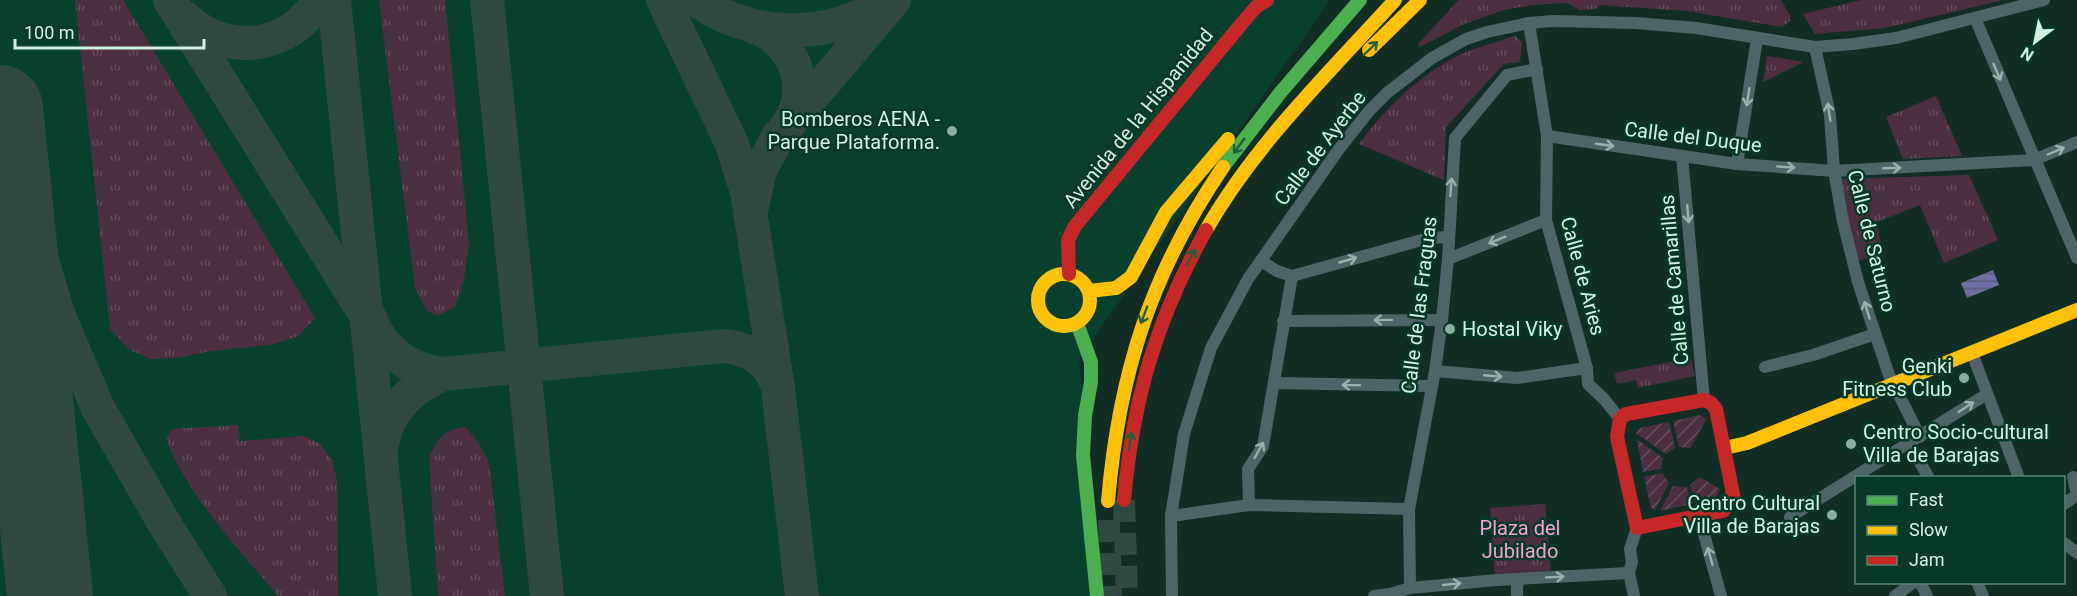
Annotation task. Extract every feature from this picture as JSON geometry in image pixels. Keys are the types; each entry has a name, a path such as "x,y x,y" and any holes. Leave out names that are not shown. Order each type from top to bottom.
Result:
{"main road":[{"name":"Avenida de la Hispanidad","path":"1069,274 1068,240 1075,226 1243,22 1256,7 1266,0"},
{"path":"1108,501 1110,463 1130,362 1154,289 1176,243 1206,191 1287,82 1360,0"},
{"path":"1124,500 1134,416 1146,366 1170,298 1187,262 1219,210 1264,148 1395,0"},
{"path":"1309,97 1340,77 1420,0"},
{"path":"1089,291 1116,288 1131,277 1166,212 1259,104 1287,82"},
{"path":"1061,274 1078,277 1089,291 1091,300 1084,317 1077,323 1066,327 1047,320 1038,304 1038,296 1046,281 1061,274"},
{"path":"1725,448 1747,443 2077,310"},
{"path":"1077,323 1091,362 1083,455 1097,596"},
{"path":"1704,400 1716,409 1734,499 1723,511 1637,528 1617,437 1620,418 1626,414 1704,400"}],"street":[{"name":"Calle de Ayerbe","path":"1172,596 1171,516 1184,434 1211,348 1248,279 1340,149 1369,111 1387,93 1432,58 1466,39 1529,23 1636,22 1696,28 1815,47 1896,38 2043,0"},
{"path":"1975,18 2077,258"},
{"name":"Calle de Aries","path":"1529,23 1547,136 1546,220 1587,368 1588,384 1620,418"},
{"path":"1737,164 1758,39"},
{"name":"Calle de Saturno","path":"1815,47 1830,115 1834,171 1858,282 1888,375 1895,384 1929,476"},
{"name":"Calle de las Fraguas","path":"1410,588 1409,509 1435,371 1442,320 1455,138 1507,75 1538,69"},
{"name":"Calle del Duque","path":"1547,136 1737,164 1834,171 2034,160 2077,142"},
{"name":"Calle de Camarillas","path":"1682,156 1704,400"},
{"path":"1448,260 1546,220"},
{"path":"1261,261 1277,271 1292,276 1429,238 1448,237"},
{"path":"1250,505 1248,469 1263,446 1292,276"},
{"path":"1283,321 1442,320"},
{"path":"1765,367 1813,355 1875,334"},
{"path":"1972,353 2019,476"},
{"path":"1435,371 1517,378 1587,368"},
{"path":"1275,383 1431,387"},
{"path":"1856,476 1987,394"},
{"path":"1790,517 1855,477"},
{"path":"2071,478 2077,495"},
{"path":"1171,516 1250,505 1409,509"},
{"path":"1702,516 1704,534 1721,596"},
{"path":"1634,596 1629,573 1632,562 1630,549 1637,528"},
{"path":"2065,544 2077,553"},
{"path":"1374,596 1390,595 1410,588 1629,573"},
{"path":"1516,596 1520,579"},
{"path":"1895,596 1911,584"}],"shaded area":[{"path":"0,0 1330,0 1079,359 1101,596 0,596"}],"green space":[{"path":"75,0 123,0 315,318 299,336 270,345 210,351 177,358 151,359 130,350 110,329"},
{"path":"379,0 445,0 469,243 464,280 455,307 438,316 427,311 415,288"},
{"path":"1459,0 1781,0 1790,16 1790,21 1782,27 1687,11 1601,5 1595,9 1580,10 1567,3 1532,5 1504,10 1464,24 1420,47 1418,44"},
{"path":"1861,0 2003,0 1885,28 1815,34 1803,14"},
{"path":"1515,36 1522,42 1520,62 1504,64 1446,127 1444,180 1359,144 1395,102 1438,67 1471,50"},
{"path":"1767,56 1804,62 1763,82"},
{"path":"1936,96 1962,156 1903,159 1886,117"},
{"path":"1969,175 1998,240 1944,263 1920,205 1877,222 1882,254 1857,261 1838,179"},
{"path":"1691,358 1695,376 1638,388 1636,380 1617,384 1614,373"},
{"path":"1699,415 1706,420 1690,448 1679,447 1673,421"},
{"path":"1669,422 1675,448 1666,454 1636,433 1640,428"},
{"path":"238,425 240,441 304,436 320,444 332,460 337,481 338,596 278,596 199,500 174,458 166,438 172,429"},
{"path":"465,427 479,443 489,463 505,596 438,596 429,457 442,436"},
{"path":"1637,439 1663,458 1661,469 1643,472"},
{"path":"1662,473 1669,483 1655,510 1651,508 1644,477"},
{"path":"1700,477 1720,489 1716,497 1695,503 1690,485"},
{"path":"1673,486 1687,487 1691,504 1660,511"},
{"name":"Plaza del Jubilado","path":"1545,504 1551,571 1495,575 1490,508"}],"water":[{"path":"1993,270 1999,285 1967,298 1961,283"}],"taxiway":[{"path":"170,0 362,309"},
{"path":"185,18 219,39 238,43 257,42 274,38 291,29 306,17 319,0"},
{"path":"334,0 395,596"},
{"path":"487,0 547,596"},
{"path":"663,0 732,144 747,192 778,388 802,596"},
{"path":"696,0 718,13 742,22 766,28 790,30 815,29 839,24 863,15 885,2"},
{"path":"752,207 760,170 778,137 894,0"},
{"path":"755,27 779,42 795,65 799,92 797,106 791,120"},
{"path":"1,122 58,314 98,408 164,523 210,596"},
{"path":"369,316 374,328 388,348 407,363 430,372 443,374 723,346 741,349 763,362 777,385"},
{"path":"381,449 388,424 402,403 420,386 443,374"}],"runway":[{"path":"0,108 50,596"}],"tunnel":[{"path":"1124,500 1127,596"},
{"path":"1109,520 1111,596"}],"traffic: fast":[{"path":"1223,167 1280,93 1360,0"},
{"path":"1077,323 1091,362 1083,455 1097,596"}],"traffic: slow":[{"path":"1206,230 1225,198 1270,139 1395,0"},
{"path":"1369,50 1420,0"},
{"path":"1089,291 1116,288 1131,277 1166,212 1228,139"},
{"path":"1108,501 1120,410 1143,326 1176,246 1223,167"},
{"path":"1059,274 1069,274 1083,281 1090,300 1083,319 1069,326 1059,326 1049,322 1042,315 1038,305 1038,295 1042,285 1049,278 1059,274"},
{"path":"1725,448 1747,443 2077,310"}],"traffic: jam":[{"path":"1069,274 1068,240 1075,226 1243,22 1256,7 1267,0"},
{"path":"1124,500 1128,463 1141,394 1160,328 1188,263 1206,230"},
{"path":"1704,400 1716,409 1734,499 1723,511 1637,528 1617,437 1620,419 1626,414 1704,400"}],"place":[{"name":"Bomberos AENA - Parque Plataforma.","path":"952,131"},
{"name":"Hostal Viky","path":"1450,329"},
{"name":"Genki Fitness Club","path":"1964,378"},
{"name":"Centro Socio-cultural Villa de Barajas","path":"1851,444"},
{"name":"Centro Cultural Villa de Barajas","path":"1832,515"}]}
